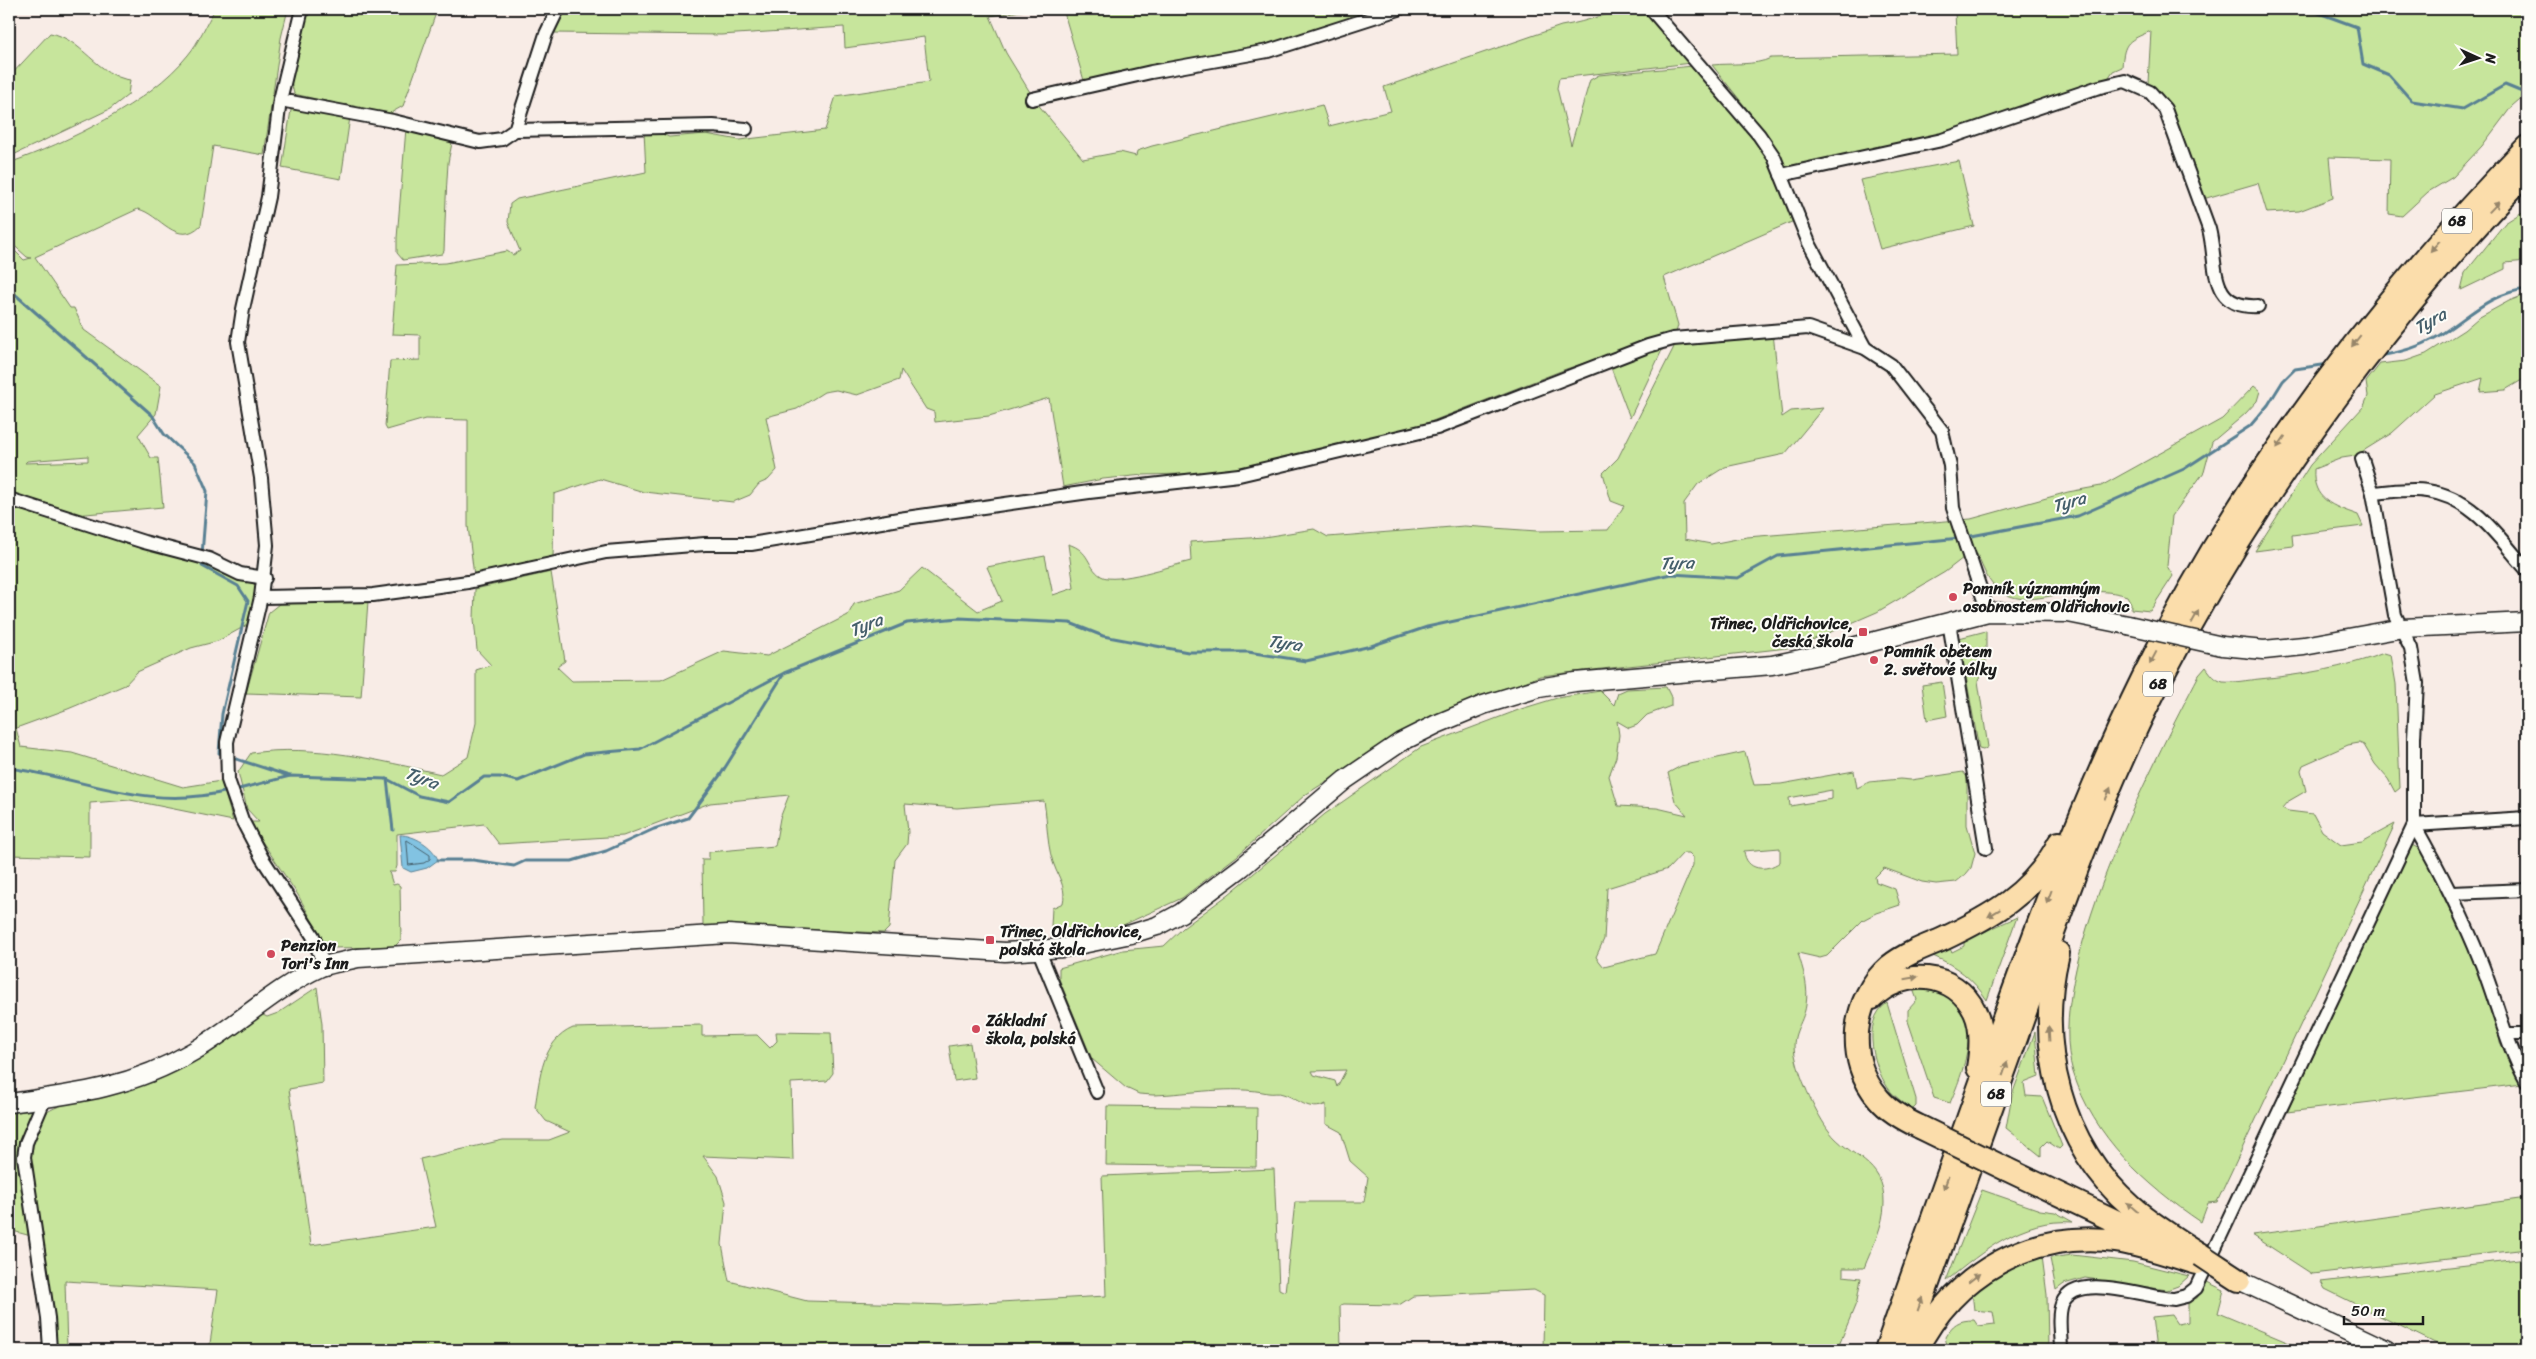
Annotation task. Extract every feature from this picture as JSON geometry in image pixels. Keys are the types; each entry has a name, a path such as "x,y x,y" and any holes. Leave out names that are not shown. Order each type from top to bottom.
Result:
{"highway":[{"name":"68","path":"1886,1350 2072,836 2106,755 2144,676 2222,535 2272,456 2322,385 2387,302 2454,224 2527,148"},
{"name":"68","path":"1904,1350 2036,982 2090,839 2122,760 2155,691 2200,607 2242,536 2349,378 2467,235 2527,172"},
{"path":"2106,755 2083,787 2057,848 2032,883 1991,915 1911,953 1891,966 1874,984 1860,1016 1857,1051 1868,1083 1886,1106 1920,1127 2205,1262 2239,1280"},
{"path":"2090,839 2083,880 2066,922 2050,998 2050,1039 2057,1083 2073,1129 2088,1156 2107,1182 2144,1216 2205,1262"},
{"path":"1860,1016 1870,1001 1883,988 1908,978 1936,979 1952,986 1966,998 1978,1021 1981,1042 1976,1076 1964,1108 1962,1137"},
{"path":"1916,1350 1939,1312 1963,1287 1988,1268 2026,1250 2059,1241 2106,1240 2205,1262"}],"street":[{"path":"302,9 280,100 268,197 243,309 238,342 262,478 267,545 262,597 227,742 228,780 242,820 262,858 313,936 324,966"},
{"path":"515,130 546,34 558,9"},
{"path":"1032,99 1150,72 1268,51 1399,9"},
{"path":"1651,9 1759,135 1774,157 1809,243 1865,348"},
{"path":"1781,176 1942,140 2096,88 2125,81 2150,92 2165,108 2213,242 2215,274 2220,288 2229,299 2240,305 2258,306"},
{"path":"280,100 393,121 480,142 502,139 515,130 713,126 746,129"},
{"path":"262,597 373,595 468,582 606,552 705,544 751,544 899,519 1089,492 1239,475 1437,428 1648,346 1673,339 1808,328 1865,348 1891,365 1942,431 1950,466 1953,508 1988,612"},
{"path":"2061,1350 2061,1308 2065,1299 2076,1289 2093,1287 2174,1299 2186,1296 2196,1288 2414,824 2414,738 2417,683 2411,648 2403,628 2395,615 2373,493 2362,458"},
{"path":"2373,493 2426,490 2464,503 2476,513 2527,570"},
{"path":"9,499 119,534 209,559 240,574 264,578"},
{"path":"9,1103 93,1091 138,1079 194,1051 298,979 324,966 358,958 728,934 1005,952 1039,951 1131,934 1157,926 1181,913 1221,884 1345,780 1401,742 1437,724 1483,705 1539,688 1575,682 1772,665 1830,653 1988,612 2068,613 2222,646 2264,650 2304,646 2403,628 2527,622"},
{"path":"1948,622 1986,848"},
{"path":"2414,824 2527,818"},
{"path":"2414,824 2452,893 2486,974 2514,1058 2527,1082"},
{"path":"2452,893 2527,890"},
{"path":"1039,951 1097,1092"},
{"path":"2507,1034 2527,1034"},
{"path":"46,1098 26,1143 24,1157 48,1318 50,1350"},
{"path":"2239,1280 2387,1350"}],"green space":[{"path":"215,9 288,9 281,38 264,155 213,146 201,225 192,231 176,232 146,212 138,209 35,257 70,308 74,308 84,330 161,386 156,414 138,435 151,458 158,458 163,507 75,515 204,563 256,585 249,624 218,641 191,648 137,672 125,685 16,728 21,747 72,753 183,787 221,781 233,821 130,800 90,803 90,857 9,855 9,245 24,260 31,258 27,257 9,241 9,163 81,133 106,120 152,89 172,73 192,50","holes":["88,456 88,461 25,463 27,461"]},
{"path":"307,9 422,9 436,13 403,106 387,115 294,94 291,81"},
{"path":"567,9 1033,9 990,16 1006,53 1036,102 1083,159 1120,152 1136,156 1137,151 1152,146 1322,105 1329,126 1391,111 1384,87 1561,26 1612,13 1642,9 1691,63 1559,78 1557,88 1571,145 1590,80 1599,75 1693,66 1763,152 1773,169 1794,221 1664,277 1678,325 1676,333 1566,369 1430,422 1320,452 1224,473 1143,475 1103,479 1063,487 1049,398 989,416 935,422 934,412 926,409 901,370 899,380 857,395 836,390 824,392 797,409 766,417 777,470 768,480 759,484 750,495 733,502 644,492 600,479 554,494 553,560 474,576 468,526 468,420 425,419 387,430 385,426 390,361 420,360 420,335 392,334 397,265 446,263 507,251 513,255 520,251 508,222 510,204 517,199 646,172 644,131 655,131 669,137 706,134 739,140 825,130 836,96 929,82 924,37 845,48 844,27 721,35 554,33 558,21"},
{"path":"1063,9 1387,9 1241,53 1085,84"},
{"path":"1944,9 2527,9 2527,93 2512,106 2482,146 2453,177 2428,192 2402,216 2389,214 2390,159 2329,157 2333,198 2299,211 2267,213 2258,183 2203,199 2170,107 2163,96 2148,83 2151,31 2129,43 2124,52 2122,67 2113,71 2107,80 1971,131 1790,168 1784,165 1770,138 1712,65 1750,63 1765,61 1771,58 1957,54 1955,12"},
{"path":"50,33 61,36 71,42 108,72 130,80 128,95 110,109 9,157 9,77"},
{"path":"298,107 350,117 341,179 282,168 291,110"},
{"path":"406,128 452,140 452,145 448,163 444,251 442,254 403,260 397,253 397,238"},
{"path":"1959,161 1974,226 1880,249 1860,180"},
{"path":"2527,209 2527,261 2505,263 2505,269 2461,290 2465,273 2505,223"},
{"path":"2527,294 2527,377 2505,390 2480,392 2483,378 2435,394 2392,433 2355,456 2342,458 2314,469 2314,480 2320,495 2333,505 2358,515 2363,526 2292,535 2293,546 2255,551 2310,465 2364,406 2368,396 2366,382 2380,364 2406,361 2426,354 2464,330 2478,318 2509,301"},
{"path":"1773,333 1782,417 1791,411 1823,408 1785,454 1725,467 1698,484 1684,503 1685,539 1711,544 1747,537 1971,519 2068,492 2101,486 2222,419 2254,386 2260,391 2257,401 2245,414 2212,442 2204,472 2172,516 2167,566 2173,576 2150,611 2131,609 2131,603 2127,596 2106,592 2077,592 2030,599 2011,596 1993,585 1977,554 1963,558 1945,572 1877,612 1796,647 1540,676 1425,719 1305,795 1237,856 1182,898 1121,926 1063,938 1051,926 1052,908 1063,903 1064,894 1050,853 1044,801 957,808 905,804 908,832 907,844 895,860 889,928 884,933 703,925 702,859 709,859 709,852 775,846 780,818 789,795 710,803 623,836 499,844 484,824 397,834 397,866 395,872 389,872 393,885 397,884 400,886 401,940 394,947 331,948 324,942 298,895 249,822 259,822 247,809 238,772 251,753 275,751 323,752 370,759 441,774 468,757 476,723 476,670 491,665 477,650 474,619 475,589 551,572 565,661 557,667 572,681 661,680 724,651 767,656 848,615 854,604 899,590 922,568 978,611 1002,601 987,567 1045,556 1053,595 1074,588 1068,544 1081,551 1101,576 1118,578 1191,561 1190,542 1264,537 1314,529 1328,537 1464,526 1537,531 1608,530 1624,506 1611,501 1603,473 1618,458 1676,343"},
{"path":"1657,348 1663,348 1630,418 1610,365"},
{"path":"368,601 361,697 246,693 269,612 279,604"},
{"path":"1986,631 1986,665 1978,681 1988,747 1983,750 1979,749 1959,638"},
{"path":"2384,653 2391,655 2396,684 2400,788 2395,792 2364,745 2359,743 2348,745 2303,765 2301,770 2306,791 2287,802 2282,808 2288,811 2313,814 2322,831 2341,845 2362,842 2395,824 2217,1202 2208,1203 2201,1222 2161,1192 2124,1158 2094,1118 2082,1096 2073,1072 2068,1030 2073,981 2087,927 2107,871 2155,761 2199,675 2206,667 2220,681 2236,682 2323,670 2354,663"},
{"path":"1942,682 1947,716 1927,720 1922,685"},
{"path":"1666,687 1671,697 1671,706 1647,715 1637,725 1629,728 1617,721 1619,735 1616,757 1609,776 1618,806 1657,808 1687,815 1675,801 1668,773 1681,766 1745,752 1754,785 1781,784 1854,771 1857,788 1869,782 1900,779 1911,780 1963,772 1967,777 1967,825 1975,853 1971,868 1966,874 1956,882 1936,884 1922,882 1884,868 1875,877 1876,882 1895,889 1900,905 1876,913 1863,920 1827,956 1820,958 1798,953 1807,991 1806,1005 1794,1043 1801,1076 1814,1106 1829,1131 1846,1148 1872,1168 1879,1177 1883,1189 1882,1220 1864,1268 1843,1268 1843,1276 1861,1278 1857,1301 1837,1350 1543,1350 1544,1295 1534,1290 1413,1296 1399,1305 1340,1305 1341,1350 209,1350 218,1290 65,1281 67,1350 54,1350 29,1160 34,1136 42,1118 45,1114 58,1107 131,1088 170,1071 207,1050 261,1014 267,1017 278,1013 317,987 322,1024 323,1083 289,1089 311,1245 436,1227 420,1159 503,1140 549,1140 570,1132 546,1121 535,1107 544,1061 555,1042 573,1028 702,1025 702,1036 757,1035 770,1048 777,1041 776,1032 831,1033 833,1073 827,1081 791,1083 793,1160 703,1156 718,1176 726,1202 722,1244 729,1281 807,1301 947,1305 1106,1296 1102,1176 1274,1169 1279,1289 1285,1292 1295,1202 1364,1202 1368,1177 1350,1161 1341,1132 1326,1124 1326,1104 1314,1107 1309,1106 1281,1093 1225,1090 1153,1095 1139,1094 1126,1088 1092,1059 1059,979 1059,968 1123,950 1164,946 1183,928 1229,894 1325,814 1421,747 1521,709 1557,698 1600,691 1614,705 1618,693 1627,689","holes":["1832,790 1832,799 1790,806 1789,798","1780,848 1780,862 1769,867 1758,868 1748,863 1744,851","1683,853 1689,853 1693,857 1693,865 1655,954 1604,967 1596,957 1604,939 1607,888 1668,869","1346,1070 1337,1087 1335,1081 1314,1075 1312,1071"]},
{"path":"2412,845 2421,850 2483,979 2500,1029 2500,1042 2523,1084 2287,1112"},
{"path":"2017,917 1987,1000 1964,974 1950,964 1933,956 1948,947 1952,952 1964,946 1964,941"},
{"path":"1912,986 1936,991 1949,997 1960,1006 1966,1018 1968,1047 1960,1078 1950,1103 1934,1098 1908,1021 1908,1010 1917,1000"},
{"path":"1887,1003 1916,1099 1916,1106 1912,1110 1891,1092 1879,1072 1875,1059 1872,1034 1874,1022 1879,1011"},
{"path":"2035,1032 2039,1077 2024,1083 2026,1096 2042,1097 2062,1146 2059,1149 2047,1141 2041,1147 2041,1156 2006,1128 2012,1095"},
{"path":"970,1043 975,1078 954,1081 949,1046"},
{"path":"1107,1106 1257,1108 1256,1167 1106,1165"},
{"path":"34,1110 19,1154 31,1236 9,1230 9,1113"},
{"path":"1982,1190 2040,1210 2055,1212 2073,1222 2054,1222 2020,1231 1989,1248 1946,1281"},
{"path":"2527,1198 2527,1249 2312,1274 2252,1235"},
{"path":"2072,1255 2133,1262 2189,1276 2178,1286 2167,1290 2085,1278 2064,1284 2056,1290 2050,1258"},
{"path":"2042,1256 2047,1295 2048,1350 1944,1350 1947,1345 1945,1337 1957,1324 1974,1320 1978,1326 1995,1324 1993,1312 1974,1310 1972,1292 2011,1269"},
{"path":"2527,1258 2527,1350 2449,1350 2325,1289 2321,1282"},
{"path":"2207,1282 2224,1290 2218,1313 2306,1350 2156,1350 2152,1317 2172,1315 2178,1324 2188,1322 2188,1302 2197,1298"}],"water":[{"path":"400,835 422,842 432,850 438,860 427,868 411,872 403,868"}],"waterway":[{"path":"2121,9 2140,14 2200,9"},
{"path":"2308,9 2357,27 2363,64 2389,75 2412,101 2463,109 2505,85 2527,94"},
{"path":"9,289 152,415 164,434 195,463 207,491 202,555"},
{"name":"Tyra","path":"2380,356 2408,349 2429,341 2489,302 2501,296 2527,289"},
{"name":"Tyra","path":"1966,537 2078,516 2184,469 2250,426 2268,405 2283,381 2295,369 2329,364"},
{"name":"Tyra","path":"235,790 290,776 387,779 419,796 449,802 484,777 500,777 518,781 584,754 640,749 784,673 907,623 959,618 1070,623 1103,636 1188,652 1248,652 1306,661 1371,646 1427,627 1671,574 1738,578 1778,556 1960,538"},
{"path":"202,561 202,566 238,586 248,601 222,714 219,753 225,755"},
{"path":"438,860 473,860 514,866 525,861 572,861 606,851 654,829 688,818 721,774 783,675"},
{"path":"230,757 289,776"},
{"name":"Tyra","path":"9,768 144,795 171,797 199,796 229,791"},
{"path":"387,779 393,830"}],"place":[{"name":"Pomník významným osobnostem Oldřichovic","path":"1953,597"},
{"name":"Třinec, Oldřichovice, česká škola","path":"1863,632"},
{"name":"Pomník obětem 2. světové války","path":"1874,660"},
{"name":"Třinec, Oldřichovice, polská škola","path":"990,940"},
{"name":"Penzion Tori's Inn","path":"271,954"},
{"name":"Základní škola, polská","path":"976,1029"}]}
